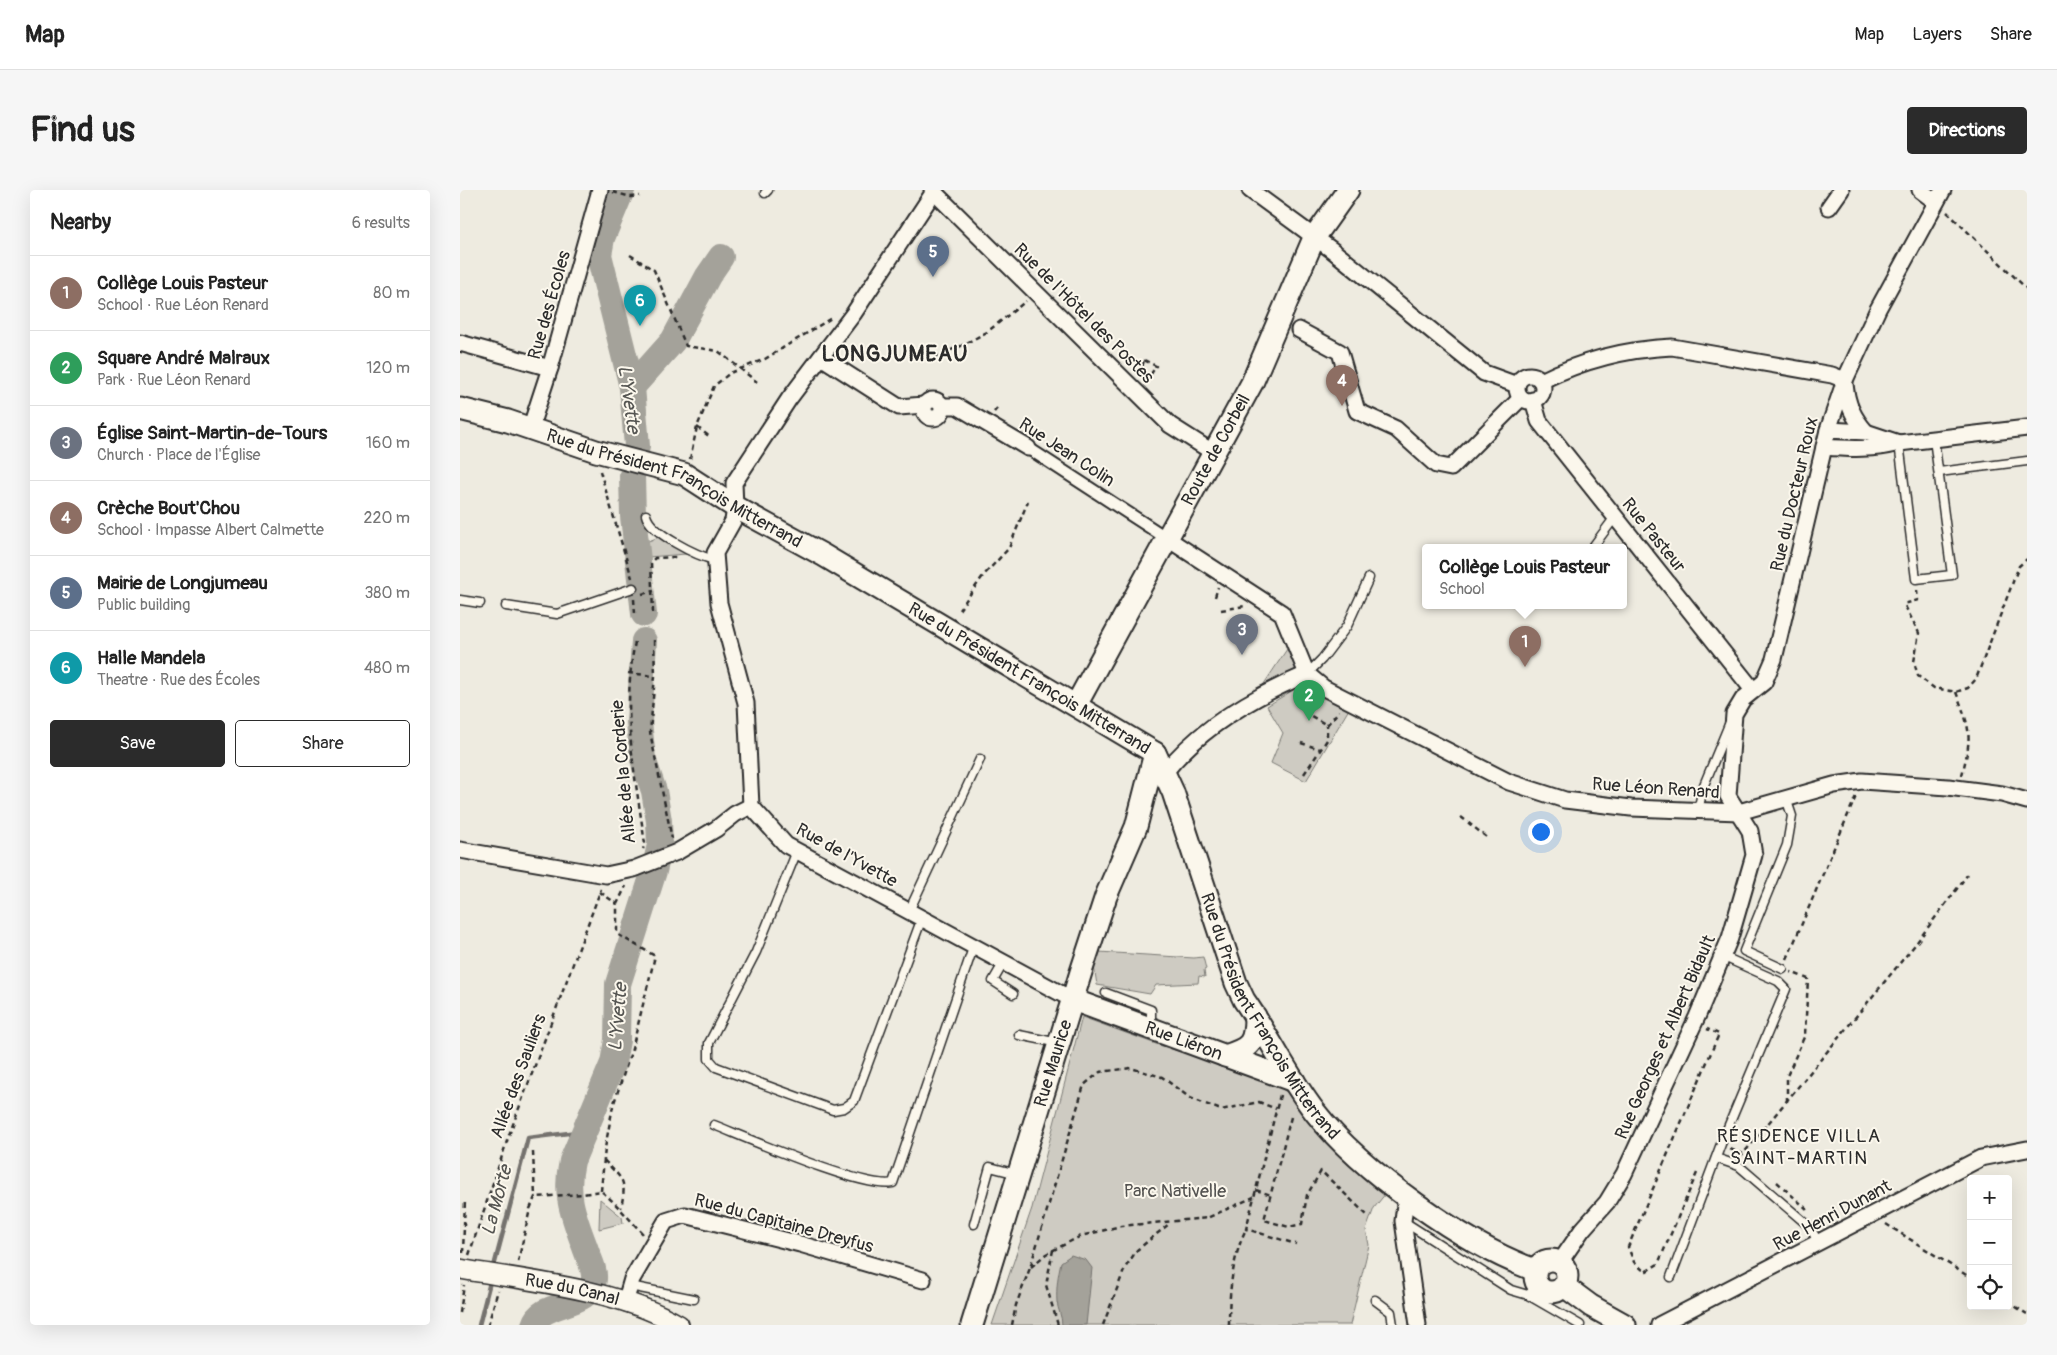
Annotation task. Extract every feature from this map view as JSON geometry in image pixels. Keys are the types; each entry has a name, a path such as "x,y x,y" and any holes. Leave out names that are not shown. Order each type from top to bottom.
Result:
{"main road":[{"name":"Route de Corbeil","path":"1076,706 1252,382 1314,238 1348,190"},
{"name":"Rue du Président François Mitterrand","path":"460,408 602,452 684,474 735,507 823,555 1155,753 1236,983 1314,1111 1350,1151 1406,1196 1506,1260 1534,1284 1551,1292 1564,1286"},
{"name":"Rue Maurice","path":"972,1325 1106,896 1136,826 1155,753"},
{"path":"1141,804 1155,789 1166,782"},
{"name":"Rue Liéron","path":"1073,1000 1294,1081"},
{"path":"1225,1056 1244,1050 1252,1041 1255,1016"},
{"path":"1534,1284 1546,1260 1560,1262 1567,1270 1568,1276 1564,1286 1590,1306 1617,1323"}],"street":[{"path":"460,850 600,875 639,867 674,853 716,829 735,814 751,806 746,703 720,603 715,560 718,546 733,521 735,507 734,483 789,399 846,324 934,190"},
{"name":"Rue de l'Hôtel des Postes","path":"934,190 1170,425 1214,453"},
{"path":"1250,190 1314,238 1484,373 1524,395 1538,398 1543,390 1541,381 1537,377 1528,375 1519,381 1524,395"},
{"path":"1829,207 1841,190"},
{"path":"1920,190 1940,196"},
{"name":"Rue des Écoles","path":"530,429 606,191"},
{"name":"Rue du Docteur Roux","path":"1734,714 1743,699 1764,682 1774,659 1828,430 1845,380 1878,309 1940,196"},
{"path":"1299,330 1340,352 1357,410 1396,429 1436,465 1443,468 1451,468 1524,395"},
{"path":"460,344 550,368"},
{"path":"1541,381 1576,365 1648,348 1672,348 1832,374 1845,380 1849,406 1856,420 1866,432"},
{"name":"Rue Jean Colin","path":"821,357 899,407 924,405 934,399 942,406 957,406 1028,448 1168,539"},
{"name":"Rue Pasteur","path":"1524,395 1539,421 1753,690"},
{"path":"1824,447 1882,448 1899,443 2027,428"},
{"path":"1828,430 1866,432 1899,443"},
{"path":"1166,782 1193,741 1255,700 1307,674 1282,613 1168,539"},
{"name":"Rue Léon Renard","path":"1307,674 1324,688 1510,782 1565,800 1631,808 1739,812 1786,798 1862,781 1958,788 2002,794 2027,800"},
{"path":"1734,714 1728,796 1739,812"},
{"name":"Rue de l'Yvette","path":"751,806 786,845 1073,1000"},
{"name":"Rue Georges et Albert Bidault","path":"1560,1262 1582,1230 1607,1202 1624,1174 1694,1024 1730,938 1754,855 1750,831 1739,812"},
{"name":"Rue Henri Dunant","path":"1659,1325 1819,1244 1981,1158 2027,1149"},
{"path":"1406,1196 1403,1221 1418,1325"},
{"name":"Rue du Capitaine Dreyfus","path":"628,1295 632,1279 666,1221 685,1215 800,1244 923,1280"},
{"name":"Rue du Canal","path":"460,1269 595,1293 628,1295 679,1325"}],"lane":[{"path":"1899,443 1916,578 1952,575 1934,439"},
{"path":"1938,472 2027,461"},
{"path":"646,515 648,522 653,528 704,558 715,560"},
{"path":"1595,544 1615,517"},
{"path":"1307,674 1322,659 1347,626 1369,578"},
{"path":"506,606 557,614 633,588"},
{"path":"460,600 480,603"},
{"path":"1698,810 1713,762 1734,714"},
{"path":"797,851 756,952 709,1043 709,1059 716,1067 833,1110 844,1108 854,1101 916,914 980,758"},
{"path":"1783,969 1744,950 1786,845 1792,816 1786,798"},
{"path":"714,1125 858,1180 884,1185 893,1183 974,945"},
{"path":"1671,1277 1721,1144 1786,990 1778,981 1722,956"},
{"path":"1004,962 993,981 1014,994"},
{"path":"1106,993 1151,1010 1151,1029"},
{"path":"1019,1035 1060,1043"},
{"path":"1716,1158 1739,1166 1810,1227 1819,1244"},
{"path":"974,1224 990,1167 1019,1175"},
{"path":"1403,1221 1511,1290 1534,1284 1580,1325"},
{"path":"628,1295 694,1299"},
{"path":"1375,1300 1391,1312 1393,1325"}],"path":[{"path":"606,191 631,197 640,196"},
{"path":"1940,196 2027,289"},
{"path":"630,255 654,270 686,346 718,351 757,382"},
{"path":"934,357 961,346 986,332 1037,293"},
{"path":"684,474 692,454 697,427 714,386 730,373 765,359 832,316 846,324"},
{"path":"1138,394 1156,366 1145,358 1141,366"},
{"path":"697,427 710,436"},
{"path":"602,452 606,495 632,576"},
{"path":"959,610 983,576 1009,548 1028,501"},
{"path":"654,613 651,562 655,558 686,556 691,550"},
{"path":"1916,578 1918,600 1904,604 1919,633 1914,662 1918,676 1934,688 1956,692 1968,688 1976,679 2019,566 2027,560"},
{"path":"1215,597 1218,584"},
{"path":"654,640 655,676 650,732 674,853"},
{"name":"Allée de la Corderie","path":"635,642 628,673 628,728 645,844 639,867"},
{"path":"628,673 655,676"},
{"path":"1956,692 1968,724 1970,743 1958,788"},
{"path":"1305,705 1311,716 1327,725"},
{"path":"1304,774 1327,740 1327,725 1340,710"},
{"path":"1301,743 1320,749"},
{"path":"1461,817 1489,839"},
{"path":"1721,1144 1743,1154 1914,946 1968,874"},
{"name":"Allée des Sauliers","path":"460,1269 467,1261 509,1135 600,892 617,904 617,934 655,956 632,1049 613,1106 604,1160"},
{"path":"1783,969 1808,979 1805,1035 1787,1076 1787,1102"},
{"path":"1694,1024 1719,1034 1628,1246 1634,1262 1644,1272 1658,1264 1700,1166"},
{"path":"1012,1325 1016,1305 1030,1268 1084,1085 1100,1072 1131,1068 1162,1077 1190,1098 1221,1110 1259,1102 1276,1109"},
{"path":"1229,1325 1229,1296 1236,1262 1280,1094 1270,1071"},
{"path":"1290,1117 1264,1220 1289,1227 1302,1224 1307,1194 1320,1171 1369,1217"},
{"path":"488,1325 508,1278 535,1197 533,1152"},
{"path":"602,1191 604,1160"},
{"path":"604,1160 620,1175 625,1191 621,1208"},
{"path":"1256,1190 1271,1195"},
{"path":"535,1197 602,1191"},
{"path":"602,1191 621,1208 631,1223 652,1244"},
{"path":"1030,1268 1053,1250 1081,1236 1121,1226 1170,1223 1207,1218 1254,1197"},
{"path":"460,1313 465,1288 460,1269 464,1249 465,1199"},
{"path":"1872,1215 1967,1275"},
{"path":"1103,1325 1125,1268 1137,1250 1170,1223"},
{"path":"1246,1229 1296,1244"},
{"path":"1053,1250 1046,1285 1058,1325"},
{"path":"2012,1305 2027,1314"}],"green space":[{"path":"659,537 686,554 648,557 646,542"},
{"path":"1289,646 1297,669 1260,690"},
{"path":"1303,684 1349,709 1306,781 1271,763 1283,733 1267,706"},
{"path":"1099,952 1203,957 1206,969 1204,970 1205,977 1199,976 1198,983 1156,985 1150,994 1097,985 1093,960"},
{"name":"Parc Nativelle","path":"1082,1017 1156,1044 1269,1080 1288,1093 1323,1135 1386,1193 1374,1208 1366,1230 1369,1245 1350,1325 992,1325 1032,1208"},
{"path":"600,1199 622,1217 623,1223 599,1229"}],"shaded area":[{"path":"1071,1255 1086,1260 1092,1268 1086,1325 1062,1325 1057,1297 1058,1277 1061,1262"}],"waterway":[{"name":"L'Yvette","path":"622,190 602,238 599,255 632,387 637,446 632,476 633,516 644,614"},
{"path":"632,387 673,341 708,276 721,257"},
{"name":"L'Yvette","path":"534,1325 538,1317 546,1311 576,1300 584,1295 591,1289 594,1279 593,1268 572,1206 569,1185 572,1161 613,1063 617,1040 618,984 654,871 660,845 659,821 654,791 643,759 639,722 644,641"},
{"name":"La Morte","path":"493,1270 528,1138 585,1131"},
{"name":"La Morte","path":"479,1325 491,1278"}],"place":[{"name":"Mairie de Longjumeau","path":"933,277"},
{"name":"Halle Mandela","path":"640,326"},
{"name":"Crèche Bout'Chou","path":"1342,406"},
{"name":"Église Saint-Martin-de-Tours","path":"1242,655"},
{"name":"Collège Louis Pasteur","path":"1525,667"},
{"name":"Square André Malraux","path":"1309,721"}],"district":[{"name":"LONGJUMEAU","path":"895,353"},
{"name":"RÉSIDENCE VILLA SAINT-MARTIN","path":"1799,1146"}]}
